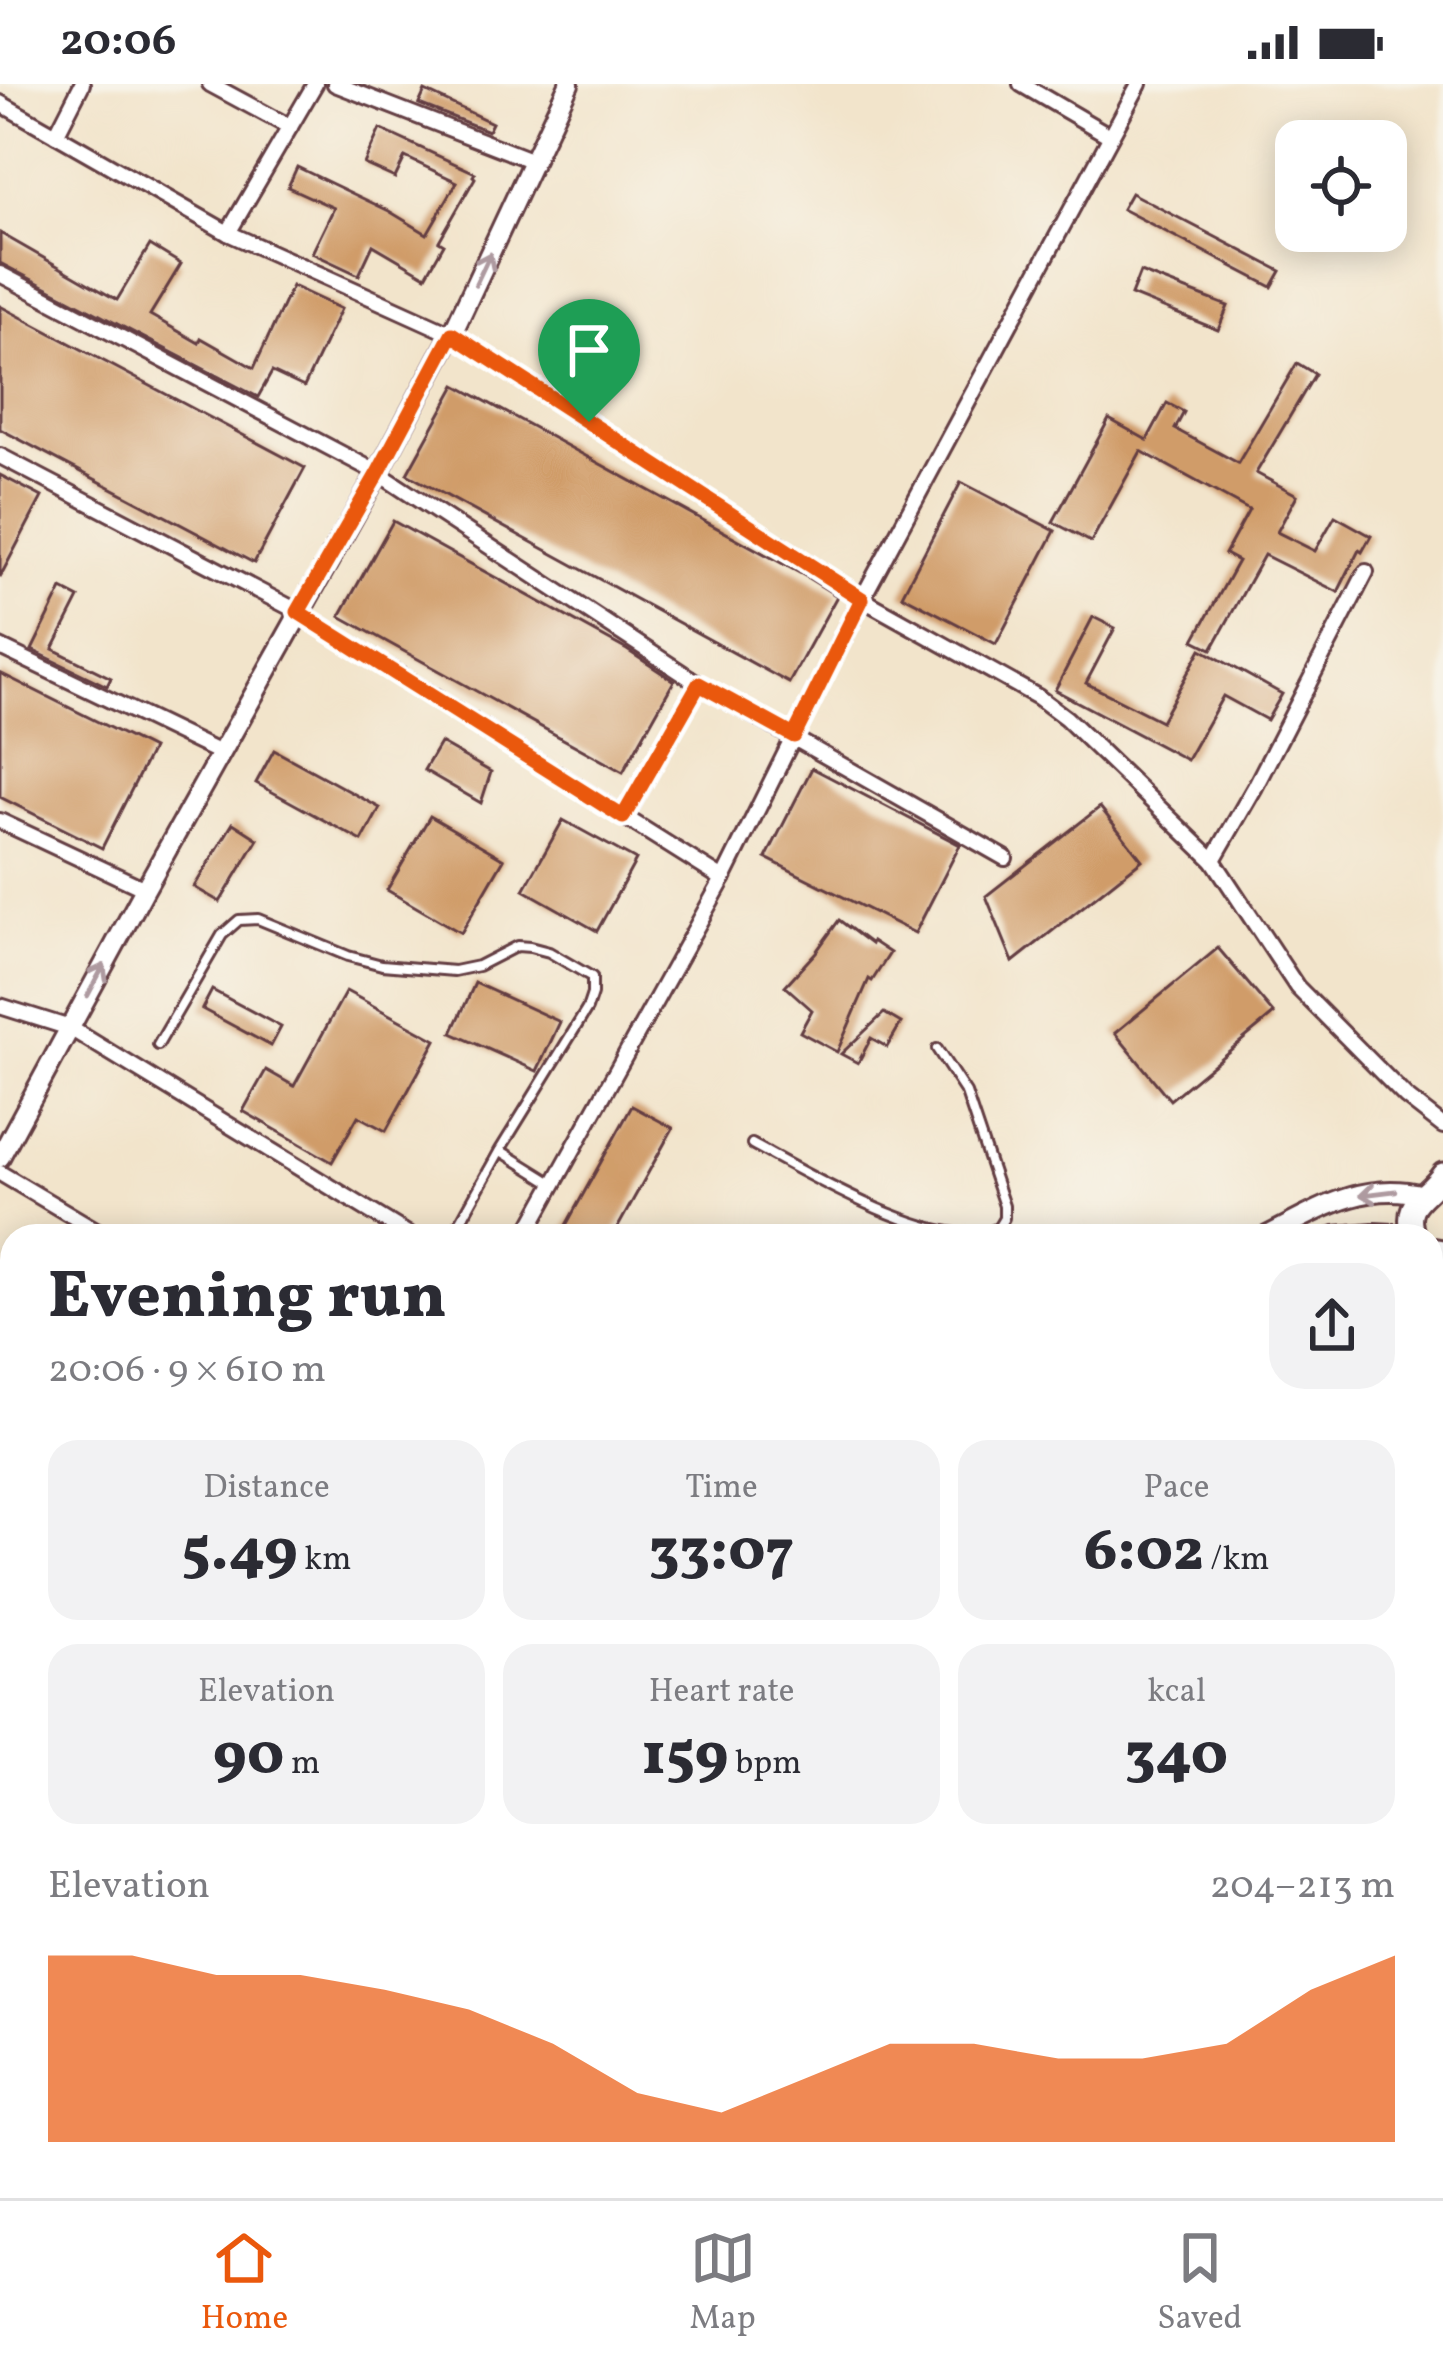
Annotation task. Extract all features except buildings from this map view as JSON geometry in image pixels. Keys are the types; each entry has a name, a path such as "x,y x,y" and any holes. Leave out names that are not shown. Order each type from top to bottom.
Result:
{"main road":[{"path":"1410,1224 1416,1201 1435,1187"}],"street":[{"path":"56,135 82,84"},
{"path":"210,84 290,127"},
{"path":"228,233 315,84"},
{"path":"335,84 533,161"},
{"path":"0,1157 452,334 569,84"},
{"path":"1021,84 1110,136"},
{"path":"532,1224 723,879 862,599 1139,84"},
{"path":"0,103 228,233 452,334 862,599 1038,698 1066,718 1213,860 1298,987 1406,1097 1443,1126"},
{"path":"0,274 378,473 699,684 1005,858"},
{"path":"0,456 298,612 723,879"},
{"path":"1213,860 1366,572"},
{"path":"0,647 220,753"},
{"path":"623,817 699,684"},
{"path":"0,821 145,889"},
{"path":"0,1006 70,1028 391,1224"},
{"path":"0,1173 86,1224"},
{"path":"1290,1224 1333,1202 1383,1189 1435,1187"}],"lane":[{"path":"158,1045 222,935 239,920 258,919 348,956 404,967 454,971 478,966 517,946 549,952 592,977 587,1009 459,1224"},
{"path":"937,1049 966,1094 1004,1205 1000,1224"},
{"path":"752,1144 856,1200 923,1224"},
{"path":"500,1150 556,1184"}],"route":[{"path":"452,334 589,422 862,599 794,736 699,684 623,817 298,612 452,334"}]}
